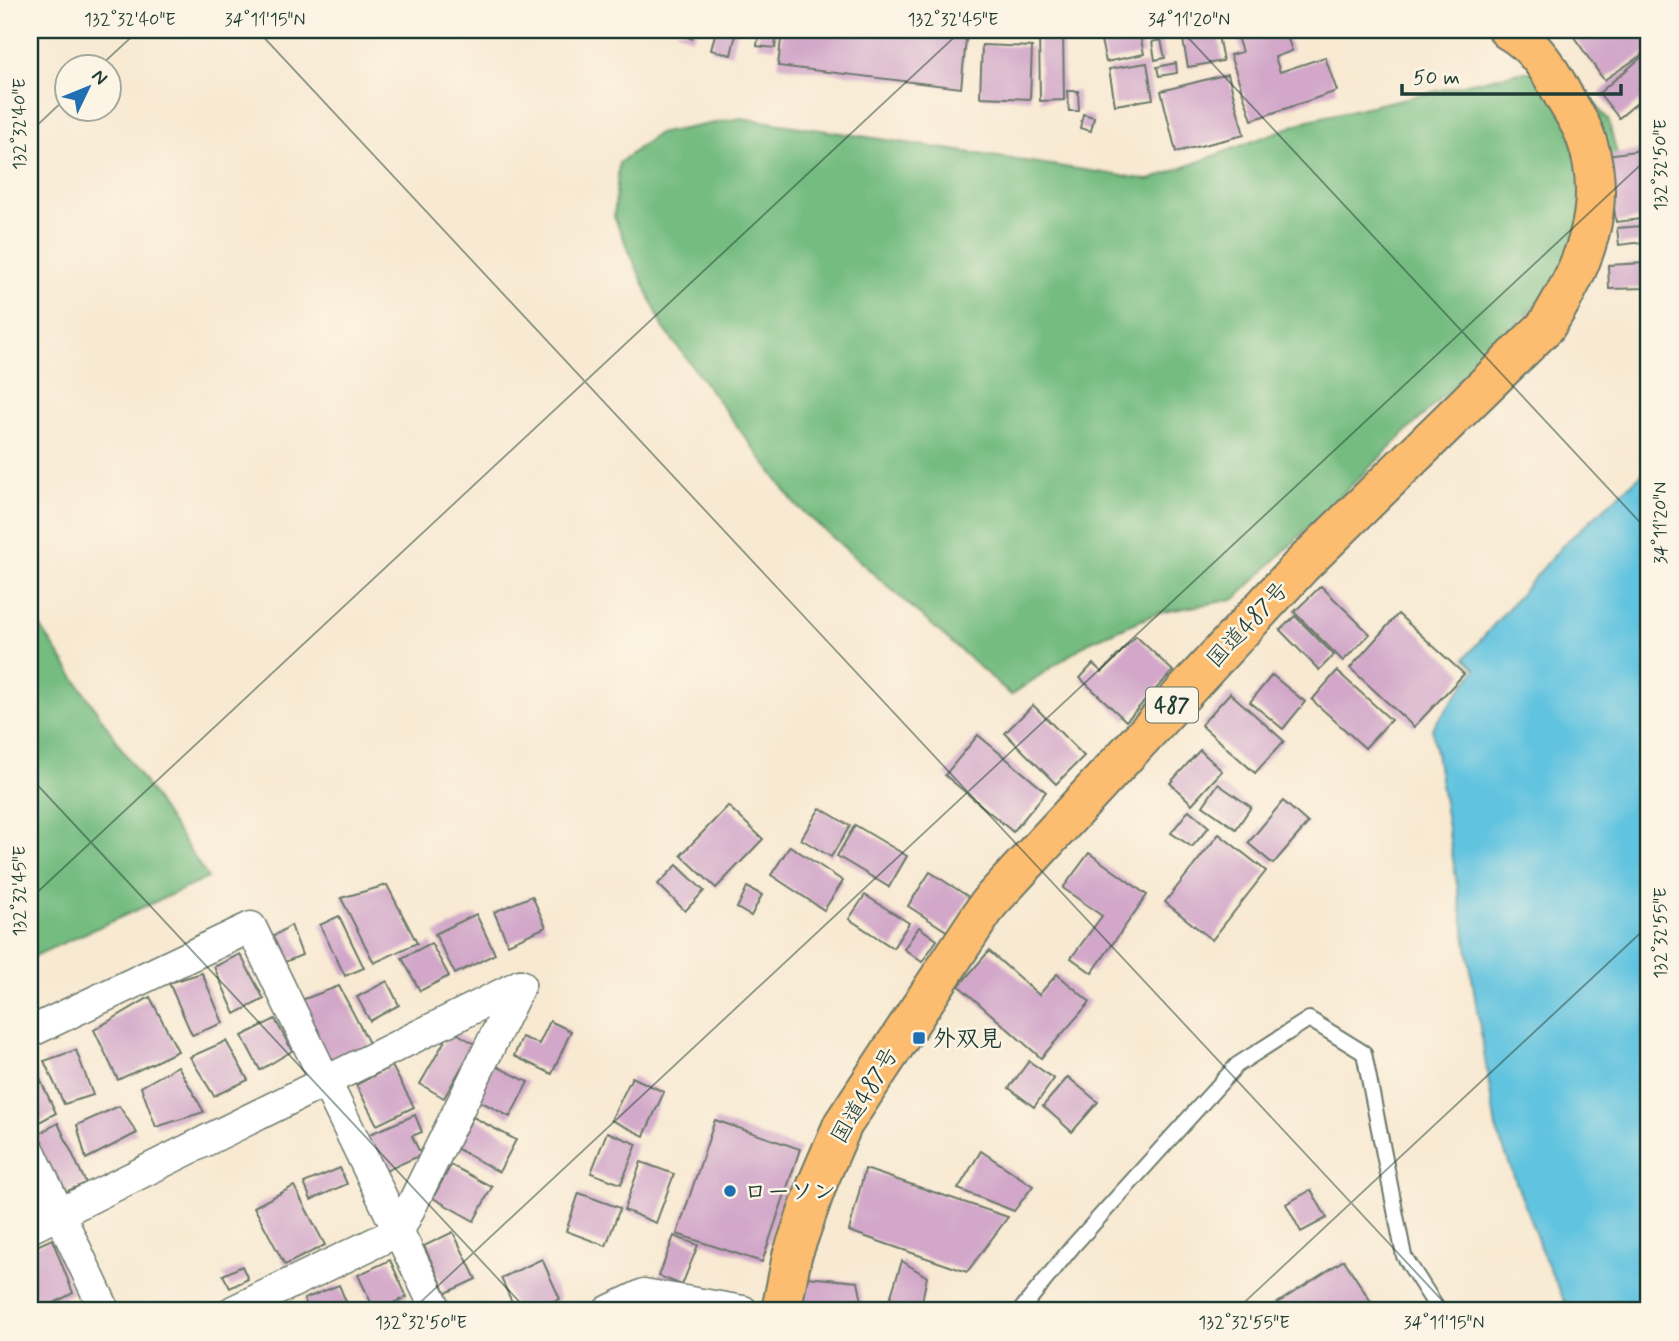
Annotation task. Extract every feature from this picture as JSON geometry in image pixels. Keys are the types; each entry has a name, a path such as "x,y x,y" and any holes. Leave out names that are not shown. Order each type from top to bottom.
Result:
{"highway":[{"name":"国道487号","path":"781,1311 792,1256 818,1182 843,1124 989,903 1301,566 1546,326 1572,286 1590,240 1596,198 1586,138 1550,69 1519,35 1508,30"}],"street":[{"path":"30,1032 251,927 437,1311"},
{"path":"30,1228 520,985 399,1231 233,1311"},
{"path":"30,1152 105,1311"},
{"path":"608,1311 644,1294 743,1311"}],"lane":[{"path":"1020,1311 1073,1246 1237,1065 1309,1019 1364,1053 1404,1256 1439,1311"}],"green space":[{"path":"1520,72 1562,72 1608,119 1620,166 1598,245 1235,599 1158,613 1089,642 1011,695 796,505 663,327 614,217 619,163 657,134 741,118 1150,180 1309,120"},
{"path":"30,611 208,878 30,958"}],"water":[{"path":"1649,468 1649,1311 1569,1311 1544,1257 1496,1128 1432,728 1476,669 1465,658 1564,544"}],"building":[{"path":"674,30 697,30 692,39"},
{"path":"716,30 737,30 731,55 711,50"},
{"path":"759,30 777,30 775,48 757,46"},
{"path":"782,30 967,30 961,88 778,66"},
{"path":"1039,30 1063,30 1064,100 1040,101"},
{"path":"1139,30 1144,54 1106,62 1099,32"},
{"path":"1217,30 1223,61 1188,67 1182,35"},
{"path":"1246,30 1285,30 1292,51 1275,57 1280,72 1325,57 1337,91 1252,120 1230,55 1242,52 1237,37 1247,33"},
{"path":"1585,30 1649,30 1649,50 1604,80 1574,37"},
{"path":"1161,40 1165,58 1155,60 1152,42"},
{"path":"982,45 1032,47 1030,99 980,97"},
{"path":"1649,51 1649,93 1619,118 1599,93"},
{"path":"1147,63 1153,99 1115,105 1109,69"},
{"path":"1176,63 1177,73 1159,76 1157,67"},
{"path":"1228,74 1244,135 1176,152 1161,91"},
{"path":"1067,91 1078,91 1079,111 1069,111"},
{"path":"1083,114 1094,117 1091,131 1080,128"},
{"path":"1649,149 1649,218 1616,222 1607,155"},
{"path":"1642,226 1643,242 1619,245 1617,228"},
{"path":"1645,263 1646,288 1609,289 1608,265"},
{"path":"1321,586 1370,634 1343,661 1294,612"},
{"path":"1398,614 1464,674 1414,727 1350,668"},
{"path":"1295,616 1334,655 1319,670 1280,630"},
{"path":"1136,636 1173,671 1126,721 1080,678 1093,664 1102,672"},
{"path":"1337,671 1391,720 1365,748 1312,700"},
{"path":"1272,675 1305,702 1283,729 1250,702"},
{"path":"1230,693 1284,741 1255,773 1201,725"},
{"path":"1033,705 1084,756 1056,784 1005,733"},
{"path":"978,735 1046,792 1013,832 945,775"},
{"path":"1200,750 1222,771 1192,804 1170,783"},
{"path":"1218,784 1251,807 1236,829 1203,806"},
{"path":"1283,801 1308,823 1273,864 1248,843"},
{"path":"728,806 763,839 716,888 681,855"},
{"path":"820,808 850,826 831,857 801,839"},
{"path":"1189,810 1209,827 1192,847 1171,833"},
{"path":"855,825 907,856 889,887 837,856"},
{"path":"1219,834 1266,871 1212,940 1165,902"},
{"path":"790,846 843,881 824,910 771,875"},
{"path":"1089,853 1147,895 1092,973 1071,958 1102,916 1063,888"},
{"path":"677,865 704,891 685,911 658,884"},
{"path":"930,872 969,897 948,932 908,906"},
{"path":"387,885 417,943 374,963 341,898"},
{"path":"747,887 762,895 751,916 737,908"},
{"path":"865,895 909,923 893,948 849,919"},
{"path":"532,896 546,927 508,944 494,912"},
{"path":"476,914 495,954 455,974 435,934"},
{"path":"339,916 364,968 345,976 320,925"},
{"path":"291,925 302,955 280,964 268,940"},
{"path":"919,927 937,940 922,962 904,949"},
{"path":"431,943 449,976 420,991 402,958"},
{"path":"989,951 1039,995 1057,974 1090,1002 1041,1058 959,986"},
{"path":"240,954 264,999 235,1014 214,967"},
{"path":"202,973 223,1023 192,1035 169,983"},
{"path":"387,981 399,1005 370,1021 357,997"},
{"path":"339,986 370,1045 331,1064 299,1001"},
{"path":"150,997 178,1051 118,1080 94,1030"},
{"path":"275,1019 292,1051 260,1070 242,1036"},
{"path":"550,1021 571,1031 552,1074 514,1056 522,1037 539,1044"},
{"path":"451,1030 475,1044 444,1098 420,1084"},
{"path":"226,1041 248,1080 214,1096 190,1057"},
{"path":"76,1050 93,1095 64,1104 44,1061"},
{"path":"30,1058 56,1113 30,1127"},
{"path":"1029,1061 1054,1079 1034,1107 1009,1088"},
{"path":"492,1064 528,1082 510,1117 474,1098"},
{"path":"178,1066 204,1112 156,1127 141,1087"},
{"path":"392,1066 414,1107 377,1125 356,1085"},
{"path":"632,1077 664,1092 644,1136 611,1120"},
{"path":"1068,1077 1098,1102 1072,1132 1043,1106"},
{"path":"119,1106 137,1133 86,1159 77,1125"},
{"path":"415,1115 422,1132 412,1136 421,1155 381,1173 365,1136"},
{"path":"473,1117 516,1140 499,1172 456,1148"},
{"path":"715,1120 800,1149 762,1262 677,1234"},
{"path":"58,1123 86,1183 58,1195 34,1137"},
{"path":"607,1132 637,1144 621,1184 591,1173"},
{"path":"981,1151 1033,1186 1014,1211 958,1189"},
{"path":"641,1162 674,1174 656,1223 624,1210"},
{"path":"451,1165 492,1187 474,1221 433,1198"},
{"path":"340,1168 347,1184 311,1200 304,1183"},
{"path":"865,1169 1008,1217 967,1272 849,1231"},
{"path":"294,1186 325,1245 285,1265 254,1207"},
{"path":"1311,1190 1327,1218 1301,1232 1286,1204"},
{"path":"579,1193 620,1208 606,1246 566,1231"},
{"path":"453,1232 476,1279 446,1293 424,1246"},
{"path":"674,1236 698,1245 682,1285 659,1276"},
{"path":"52,1239 73,1293 39,1311 30,1280 30,1249"},
{"path":"542,1259 560,1299 531,1311 516,1311 501,1278"},
{"path":"390,1260 407,1297 375,1311 358,1275"},
{"path":"1344,1260 1377,1311 1265,1311"},
{"path":"902,1261 927,1277 920,1311 888,1305"},
{"path":"242,1266 248,1279 230,1288 223,1275"},
{"path":"807,1277 858,1282 864,1311 800,1311"},
{"path":"339,1285 350,1311 309,1311 304,1299"},
{"path":"486,1303 490,1311 472,1311"},
{"path":"81,1306 84,1311 67,1311"}],"place":[{"name":"外双見","path":"919,1038"},
{"name":"ローソン","path":"730,1191"}]}
